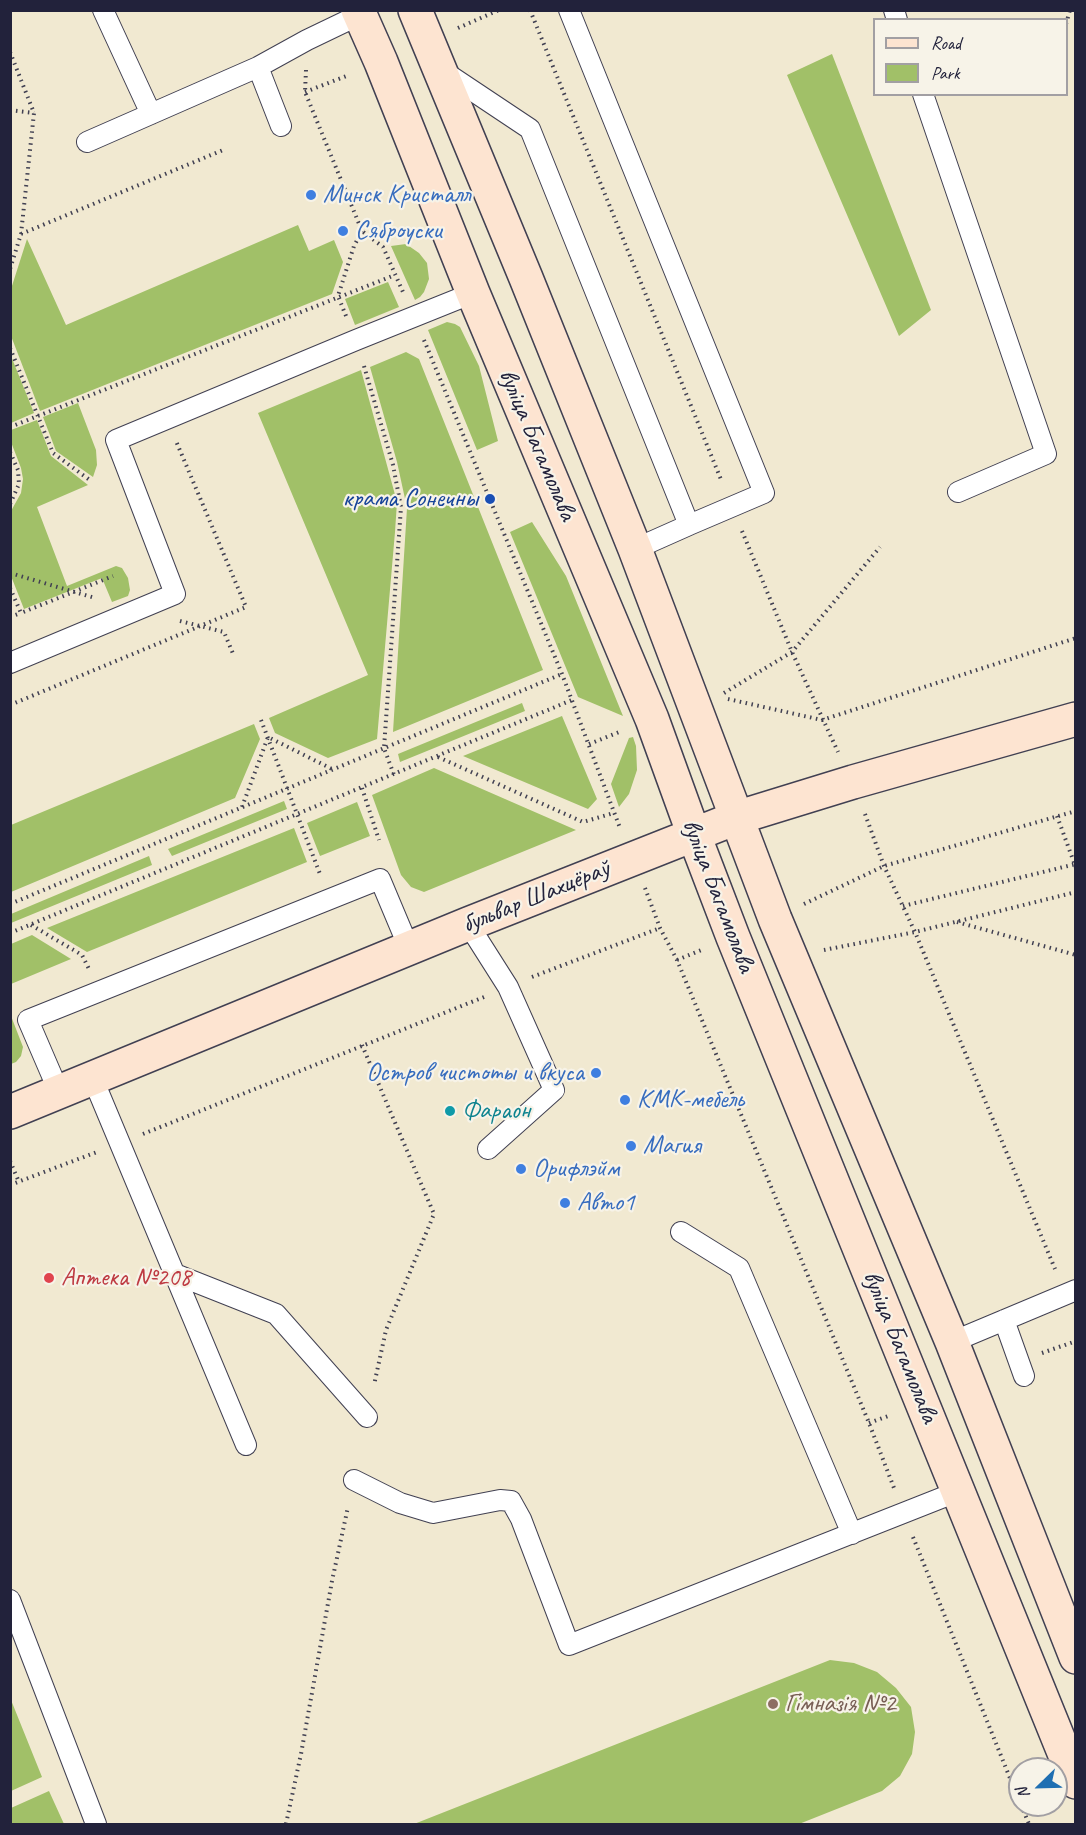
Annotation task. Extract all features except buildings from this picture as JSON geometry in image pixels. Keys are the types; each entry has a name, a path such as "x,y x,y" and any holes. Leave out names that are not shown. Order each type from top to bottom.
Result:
{"main road":[{"name":"вуліца Багамолава","path":"415,10 635,549 775,919 952,1342 1076,1657"},
{"name":"вуліца Багамолава","path":"358,13 381,62 473,293 652,719 694,835 1076,1782"},
{"name":"бульвар Шахцёраў","path":"10,1112 468,924 736,818 853,782 1076,719"},
{"path":"905,1361 952,1342"}],"lane":[{"path":"103,10 151,114"},
{"path":"569,10 764,493 635,549"},
{"path":"87,142 258,67 358,13"},
{"path":"258,67 282,126"},
{"path":"440,69 530,129 689,525"},
{"path":"924,96 1046,454 958,492"},
{"path":"10,663 175,594 116,440 473,293"},
{"path":"59,1092 28,1020 380,879 409,948"},
{"path":"468,924 508,987 554,1090 488,1149"},
{"path":"93,1079 246,1445"},
{"path":"681,1232 739,1268 852,1534"},
{"path":"176,1274 276,1314 367,1417"},
{"path":"952,1342 1070,1292"},
{"path":"1004,1320 1024,1376"},
{"path":"354,1480 400,1503 433,1514 500,1500 512,1501 569,1645 959,1491"},
{"path":"10,1600 96,1824"}],"path":[{"path":"530,10 732,507 822,720 1076,638"},
{"path":"307,40 305,92 362,231 383,247 414,317 562,674 614,813 583,822 437,757"},
{"path":"10,52 34,113 21,234 10,269"},
{"path":"10,110 34,113"},
{"path":"21,234 223,150"},
{"path":"362,231 354,246 338,296 356,340 393,465 401,507 384,748 394,774"},
{"path":"10,427 395,275"},
{"path":"10,348 53,453 91,481"},
{"path":"10,705 246,607 175,439"},
{"path":"10,452 18,470 19,483 10,504"},
{"path":"719,697 792,652 880,546"},
{"path":"10,573 74,592"},
{"path":"10,617 113,576"},
{"path":"10,588 21,613"},
{"path":"200,626 224,632 234,656"},
{"path":"10,903 562,674"},
{"path":"10,933 297,816 572,700"},
{"path":"261,720 329,899"},
{"path":"268,737 333,769"},
{"path":"242,807 268,737"},
{"path":"362,788 379,840"},
{"path":"1070,1292 915,932 884,866 1076,811"},
{"path":"903,906 1075,865 1058,816"},
{"path":"821,950 915,932 1076,892"},
{"path":"956,922 1076,955"},
{"path":"31,925 82,955 100,992"},
{"path":"10,1185 660,928"},
{"path":"677,960 869,1423 1008,1774"},
{"path":"10,1161 19,1182"}],"green space":[{"path":"832,54 931,310 899,336 787,75"},
{"path":"298,225 309,251 334,240 343,262 332,294 40,411 11,336 11,289 27,239 66,325"},
{"path":"406,244 419,253 427,263 429,279 424,292 415,300 391,246"},
{"path":"388,282 399,307 355,325 345,299"},
{"path":"447,322 460,327 479,366 498,441 477,450 428,330"},
{"path":"406,352 419,359 543,670 393,732 407,508 397,462 370,367"},
{"path":"11,356 34,413 10,423"},
{"path":"361,370 397,502 395,532 377,739 328,758 275,733 269,718 368,675 258,413"},
{"path":"78,403 96,450 97,465 93,477 56,451 43,417"},
{"path":"37,420 51,456 88,485 37,507 67,586 116,566 122,568 128,578 130,590 128,596 112,602 102,578 24,609 11,576 11,511 21,493 23,479 11,442 11,430"},
{"path":"532,522 566,576 623,716 578,697 510,532"},
{"path":"522,703 525,711 400,762 398,754"},
{"path":"562,716 597,799 588,809 463,756"},
{"path":"254,724 260,739 235,798 11,892 11,825"},
{"path":"633,737 636,746 637,770 629,794 619,807 611,784 629,738"},
{"path":"434,768 576,830 424,892 411,887 401,875 372,795"},
{"path":"284,801 287,809 172,856 168,849"},
{"path":"357,802 370,836 320,856 307,823"},
{"path":"294,828 307,862 87,952 47,928"},
{"path":"149,856 152,865 11,923 11,914"},
{"path":"32,935 71,959 11,984 11,944"},
{"path":"11,1016 23,1047 21,1056 11,1064"},
{"path":"830,1660 854,1663 877,1672 896,1688 911,1707 915,1732 912,1754 900,1776 882,1791 799,1824 414,1824"},
{"path":"11,1700 42,1777 10,1791"},
{"path":"49,1791 64,1824 11,1824 11,1808"}],"place":[{"name":"Минск Кристалл","path":"311,195"},
{"name":"Сяброуски","path":"343,231"},
{"name":"крама Сонечны","path":"490,499"},
{"name":"Остров чистоты и вкуса","path":"596,1073"},
{"name":"КМК-мебель","path":"625,1100"},
{"name":"Фараон","path":"450,1111"},
{"name":"Магия","path":"631,1146"},
{"name":"Орифлэйм","path":"521,1169"},
{"name":"Авто1","path":"565,1203"},
{"name":"Аптека №208","path":"49,1278"},
{"name":"Гімназія №2","path":"773,1704"}]}
